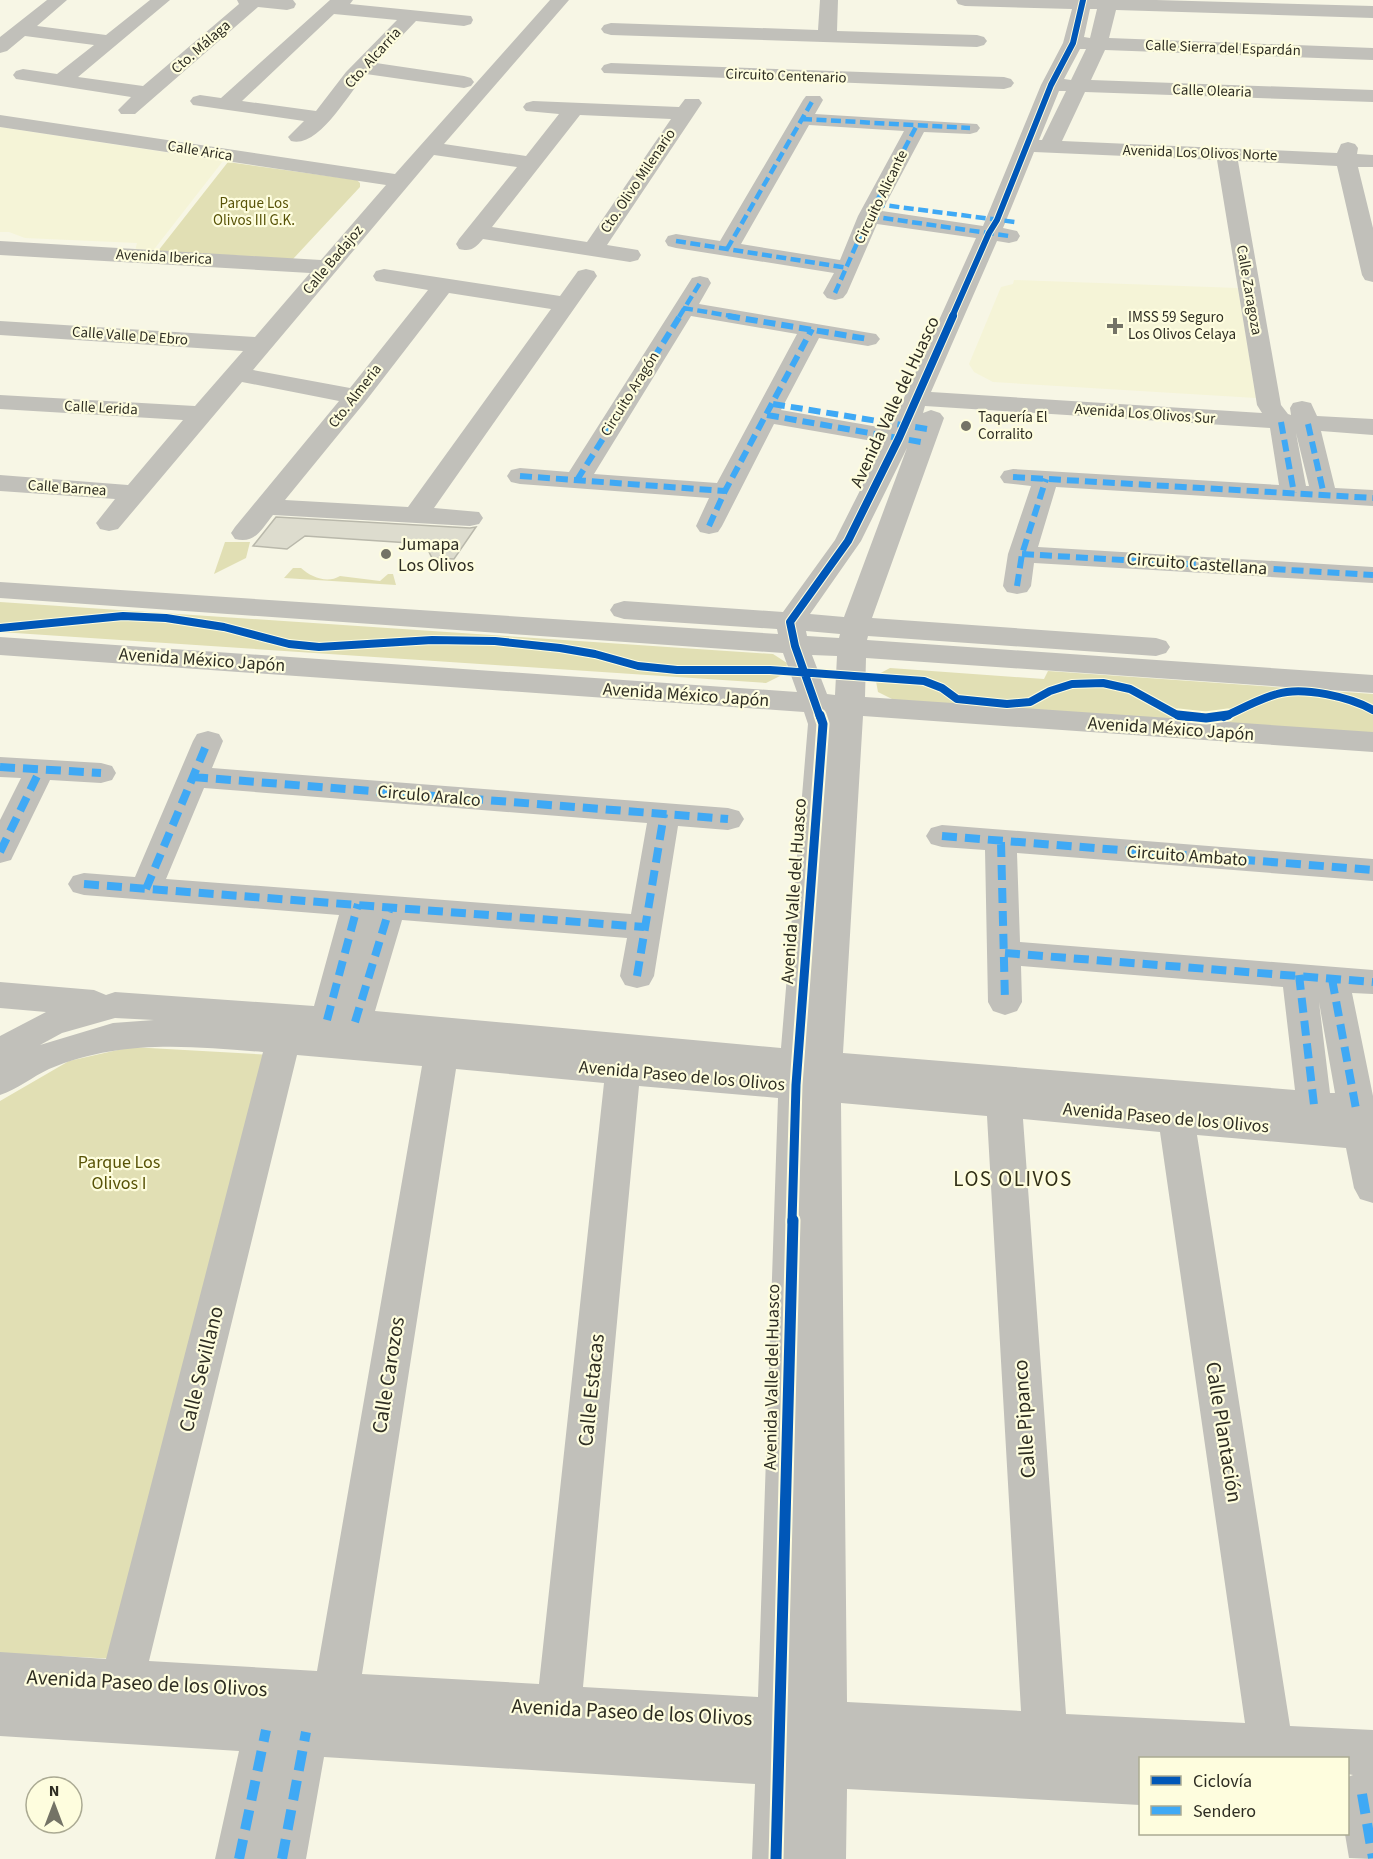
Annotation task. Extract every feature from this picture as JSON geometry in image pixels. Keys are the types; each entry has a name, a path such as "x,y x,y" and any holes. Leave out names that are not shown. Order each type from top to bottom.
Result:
{"street":[{"path":"0,47 58,0"},
{"path":"62,81 161,0"},
{"path":"246,0 288,4"},
{"name":"Calle Badajoz","path":"109,523 248,360 308,273 400,182 425,153 523,30 542,0"},
{"name":"Calle Badajoz","path":"355,204 459,86 560,0"},
{"path":"827,36 829,0"},
{"path":"965,0 1373,10"},
{"path":"1151,0 1373,10"},
{"name":"Cto. Málaga","path":"128,110 254,1"},
{"name":"Avenida Valle del Huasco","path":"1041,140 1052,85 1073,43 1082,2"},
{"name":"Avenida Valle del Huasco","path":"938,385 1002,228 1041,140 1077,86 1098,44 1109,2"},
{"name":"Cto. Alcarria","path":"225,105 337,4 412,15"},
{"path":"805,36 806,12"},
{"path":"412,15 464,20"},
{"name":"Cto. Alcarria","path":"298,138 328,111 358,72 412,15"},
{"path":"28,25 117,37"},
{"name":"Circuito Centenario","path":"611,29 620,57"},
{"name":"Circuito Centenario","path":"620,57 805,36 980,33 961,82"},
{"name":"Calle Sierra del Espardán","path":"1073,43 1373,54"},
{"name":"Circuito Centenario","path":"620,57 961,82 1004,83"},
{"path":"358,72 459,86"},
{"path":"23,75 148,93"},
{"name":"Calle Olearia","path":"1052,85 1373,96"},
{"path":"727,249 813,100"},
{"path":"200,101 319,117"},
{"name":"Cto. Olivo Milenario","path":"533,107 688,108 593,249"},
{"name":"Cto. Olivo Milenario","path":"574,109 472,237 630,255"},
{"name":"Circuito Alicante","path":"802,119 970,128"},
{"name":"Calle Arica","path":"0,121 400,182"},
{"name":"Circuito Alicante","path":"835,293 872,210 917,125"},
{"name":"Avenida Los Olivos Norte","path":"1041,140 1347,154 1373,161"},
{"name":"Avenida Los Olivos Norte","path":"1041,140 1226,154 1347,154 1373,150"},
{"path":"425,153 526,168"},
{"name":"Calle Zaragoza","path":"1226,154 1290,415"},
{"path":"1347,154 1373,275"},
{"path":"872,210 1002,228"},
{"name":"Avenida Valle del Huasco","path":"834,715 793,634 913,434 938,385 1002,228"},
{"path":"676,241 848,268"},
{"name":"Calle Badajoz","path":"308,273 316,247"},
{"name":"Avenida Iberica","path":"0,248 71,260"},
{"name":"Avenida Iberica","path":"0,264 71,260 308,273"},
{"path":"384,276 566,304"},
{"path":"416,515 586,276"},
{"name":"Circuito Aragón","path":"577,480 700,283"},
{"name":"Cto. Almeria","path":"244,532 444,284"},
{"path":"683,308 868,339"},
{"name":"Calle Valle De Ebro","path":"0,328 248,360 360,390"},
{"path":"709,526 725,491 812,329"},
{"name":"Avenida Los Olivos Sur","path":"938,385 1290,415 1373,427"},
{"name":"Calle Lerida","path":"0,402 202,414"},
{"path":"770,410 913,434"},
{"name":"Avenida Los Olivos Sur","path":"1290,415 1373,412"},
{"path":"1290,415 1294,493"},
{"path":"1290,415 1324,495"},
{"name":"Avenida Valle del Huasco","path":"776,1859 810,1075 834,715 853,638 913,434"},
{"path":"520,476 725,491"},
{"path":"1013,477 1373,498"},
{"path":"1017,586 1022,554 1046,479"},
{"name":"Calle Barnea","path":"0,483 134,493"},
{"path":"265,507 470,519"},
{"name":"Circuito Castellana","path":"1022,554 1373,575"},
{"path":"0,568 105,586 793,634 1373,662"},
{"path":"0,590 105,586"},
{"path":"853,638 1373,684"},
{"name":"Avenida México Japón","path":"0,646 834,715 1373,764"},
{"name":"Avenida México Japón","path":"0,668 834,715 1373,742"},
{"path":"146,889 208,741"},
{"path":"0,767 101,773"},
{"path":"0,852 40,770"},
{"name":"Circulo Aralco","path":"194,777 728,819"},
{"path":"637,976 664,814"},
{"name":"Circuito Ambato","path":"942,836 1373,870"},
{"path":"1001,842 1005,1002"},
{"path":"84,884 644,927"},
{"path":"341,1021 374,906"},
{"path":"1005,952 1373,982"},
{"path":"1299,975 1314,1105"},
{"path":"1332,978 1366,1122 1373,1188"},
{"path":"0,995 115,1005"},
{"name":"Avenida Paseo de los Olivos","path":"0,1052 51,1023 115,1005 286,1029 441,1055 623,1071 810,1075 1314,1105 1366,1122"},
{"name":"Avenida Paseo de los Olivos","path":"0,1082 36,1060 113,1036 286,1029 341,1021 810,1075 1004,1104 1176,1117 1366,1122"},
{"name":"Calle Sevillano","path":"117,1700 286,1029"},
{"name":"Calle Carozos","path":"336,1694 441,1055"},
{"name":"Calle Estacas","path":"559,1708 623,1071"},
{"name":"Avenida Valle del Huasco","path":"810,1075 824,1744 822,1859"},
{"name":"Calle Pipanco","path":"1004,1104 1045,1735"},
{"name":"Calle Plantación","path":"1176,1117 1271,1747"},
{"name":"Avenida Paseo de los Olivos","path":"0,1674 117,1700 286,1731 824,1744 1139,1782"},
{"name":"Avenida Paseo de los Olivos","path":"0,1714 117,1700 336,1694 559,1708 780,1742"},
{"path":"240,1859 286,1731"},
{"path":"282,1859 286,1731"},
{"name":"Avenida Paseo de los Olivos","path":"824,1744 1045,1735 1271,1747 1296,1757"},
{"name":"Avenida Paseo de los Olivos","path":"1349,1778 1364,1784"},
{"path":"1364,1784 1373,1858"}],"shaded area":[{"path":"0,127 223,161 152,252 135,251 137,243 25,238 9,232 0,232"},
{"name":"IMSS 59 Seguro Los Olivos Celaya","path":"1014,280 1238,288 1256,398 993,382 974,372 969,364 1001,287 1013,284"}],"green space":[{"name":"Parque Los Olivos III G.K.","path":"228,162 357,180 360,187 293,259 158,251"},
{"path":"225,542 250,542 246,558 214,574"},
{"path":"293,568 301,568 314,577 325,579 340,576 380,581 388,574 393,574 396,585 284,578"},
{"path":"0,602 773,654 787,663 786,673 766,683 0,632"},
{"path":"890,668 1044,679 1048,671 1373,694 1373,734 898,702 878,692 875,676"},
{"name":"Parque Los Olivos I","path":"131,1047 273,1055 117,1659 0,1653 0,1101 69,1061"}],"building":[{"path":"276,517 476,527 454,559 432,558 425,544 305,536 287,549 253,546"}],"marked path":[{"path":"727,249 813,100"},
{"path":"802,119 970,128"},
{"path":"835,293 869,216 917,125"},
{"path":"875,204 1015,222"},
{"path":"869,216 1009,236"},
{"path":"676,241 848,268"},
{"path":"577,480 700,283"},
{"path":"683,308 868,339"},
{"path":"709,526 725,491 812,329"},
{"path":"773,404 927,429"},
{"path":"767,415 921,442"},
{"path":"1281,422 1294,493"},
{"path":"1308,424 1324,495"},
{"path":"520,476 725,491"},
{"path":"1013,477 1373,498"},
{"path":"1017,586 1022,554 1046,479"},
{"path":"1022,554 1373,575"},
{"path":"146,889 208,741"},
{"path":"0,767 101,773"},
{"path":"0,852 40,770"},
{"path":"193,777 728,819"},
{"path":"637,976 664,814"},
{"path":"942,836 1373,870"},
{"path":"1001,842 1005,1002"},
{"path":"84,884 644,927"},
{"path":"327,1020 358,904"},
{"path":"355,1022 390,907"},
{"path":"1005,953 1373,982"},
{"path":"1299,975 1314,1105"},
{"path":"1332,979 1356,1109"},
{"path":"239,1859 266,1730"},
{"path":"282,1859 306,1732"},
{"path":"1362,1794 1373,1858"}],"cycle path":[{"path":"776,1859 796,1085 823,724 795,646 790,622 848,541 899,438 989,233 997,220 1051,85 1073,43 1083,0"},
{"path":"0,628 123,616 166,618 224,627 289,644 319,647 432,640 495,641 560,648 595,654 638,666 677,670 770,670 924,681 942,688 957,699 979,703 1030,702 1050,691 1072,684 1103,683 1130,689 1179,716 1224,717 1278,693 1301,692 1330,695 1359,702 1373,710"}],"place":[{"name":"IMSS 59 Seguro Los Olivos Celaya","path":"1115,326"},
{"name":"Taquería El Corralito","path":"966,426"},
{"name":"Jumapa Los Olivos","path":"386,554"}],"district":[{"name":"LOS OLIVOS","path":"1013,1179"}]}
